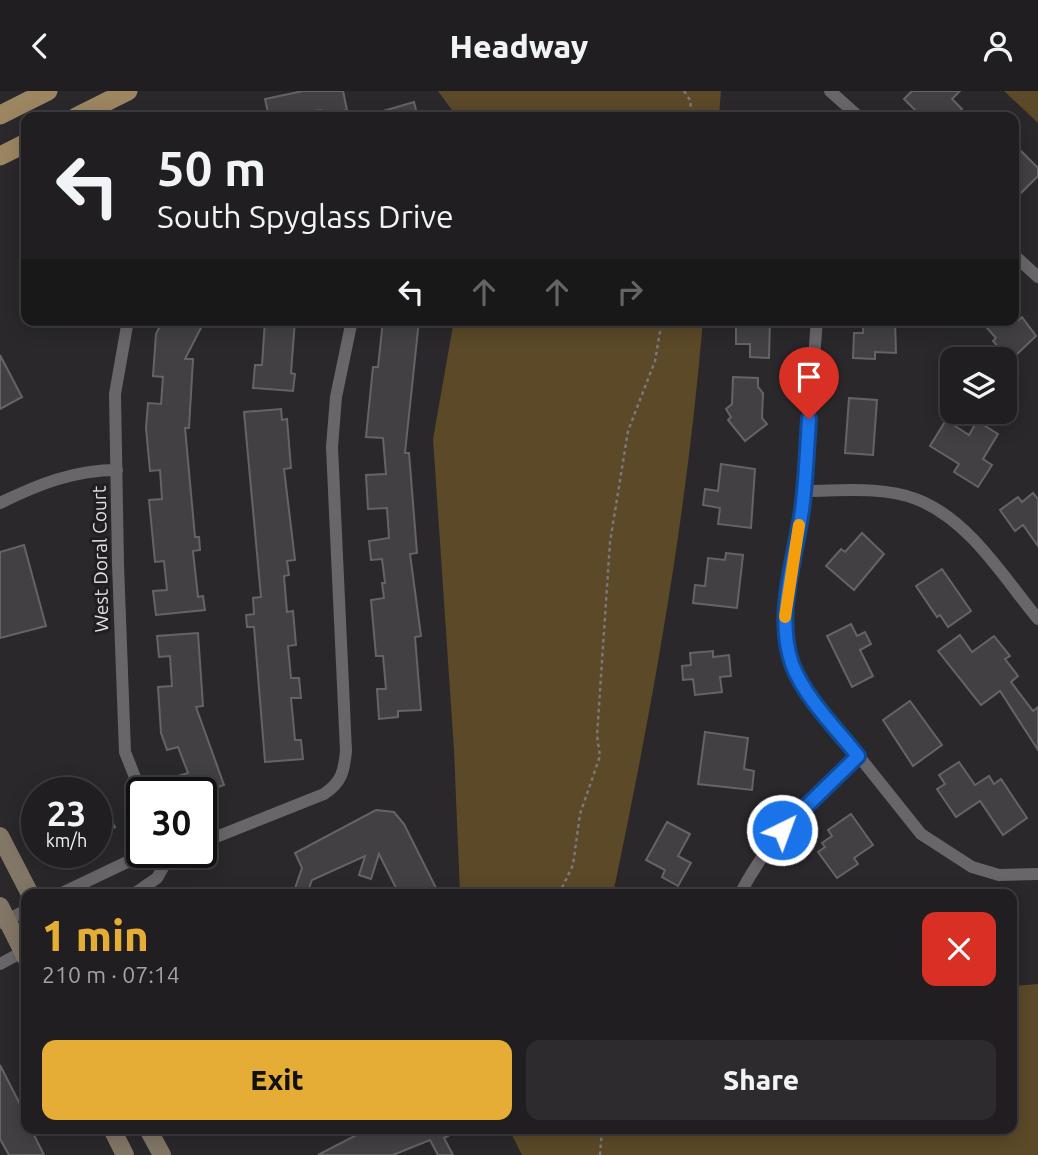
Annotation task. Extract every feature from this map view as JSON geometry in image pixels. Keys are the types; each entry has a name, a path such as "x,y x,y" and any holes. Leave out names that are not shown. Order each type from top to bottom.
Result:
{"main road":[{"path":"0,115 48,91"},
{"path":"86,112 128,91"},
{"path":"0,156 21,146"},
{"path":"0,836 27,889"},
{"path":"2,916 21,947"},
{"path":"114,1134 125,1155"},
{"path":"151,1134 162,1155"}],"street":[{"path":"830,91 853,112"},
{"path":"1019,260 1038,277"},
{"name":"West Doral Court","path":"127,326 115,394 123,720 125,752 135,777"},
{"path":"217,837 324,794 336,786 344,773 346,751 332,447 336,397 351,326"},
{"path":"817,326 804,491 785,614 786,642 793,666 810,695 922,834 972,867 999,875 1038,874"},
{"path":"0,503 61,477 85,470 117,470"},
{"path":"804,491 881,492 916,499 935,509 966,533 1038,619"},
{"path":"742,889 752,870 793,816 858,756"},
{"path":"70,889 126,863"},
{"path":"141,889 157,878 163,868"},
{"path":"2,916 21,911"},
{"path":"0,964 21,955"}],"path":[{"path":"684,91 690,100 691,112"},
{"path":"561,889 573,865 580,814 600,757 597,736 610,542 628,431 655,361 661,326"},
{"path":"600,1155 602,1134"}],"shaded area":[{"path":"438,91 721,91 719,112 453,112"},
{"path":"1004,91 1038,91 1038,123"},
{"path":"453,326 702,326 688,465 667,609 614,889 460,889 454,750 433,439"},
{"path":"1038,984 1038,1155 522,1155 512,1134 1017,1134 1017,986"}],"building":[{"path":"303,91 343,91 347,110 268,112 265,99"},
{"path":"912,91 960,91 952,99 962,109 959,112 917,112 904,99"},
{"path":"414,102 416,112 380,112"},
{"path":"1019,149 1038,168 1038,176 1019,195"},
{"path":"1022,317 1036,336 1017,354 1017,347 998,347 993,341 996,338 985,326 1019,326"},
{"path":"160,326 202,326 185,359 193,359 189,428 185,428 195,537 199,537 200,550 193,551 198,597 203,596 205,610 156,615 153,591 167,590 164,561 155,562 149,500 162,499 160,470 150,471 146,428 148,403 161,404 163,377 153,376 156,334"},
{"path":"265,326 295,326 291,373 295,374 293,391 253,388 255,365 262,365"},
{"path":"382,326 418,326 405,453 409,453 417,553 410,554 421,636 415,637 421,710 398,711 398,717 379,719 377,689 386,689 383,656 376,656 371,600 384,598 382,583 385,583 382,559 371,560 369,541 389,538 387,508 368,509 366,475 386,474 383,438 366,437 373,367 378,367"},
{"path":"736,326 770,326 769,358 750,357 750,344 736,344"},
{"path":"863,326 895,326 896,353 875,352 875,359 853,358 854,333 863,333"},
{"path":"0,355 22,397 0,409"},
{"path":"733,377 758,378 758,387 763,393 762,418 767,424 745,441 728,420 731,417 726,409 732,404"},
{"path":"849,398 877,400 873,455 845,453"},
{"path":"281,409 282,420 287,419 291,468 284,469 295,560 287,561 289,575 284,576 287,612 293,611 296,645 288,646 291,678 299,678 301,698 291,698 295,740 301,740 303,759 265,762 254,627 247,627 246,615 254,614 253,598 261,597 244,412"},
{"path":"944,424 952,424 969,435 975,424 982,424 998,434 983,459 992,465 978,487 954,472 959,464 930,446"},
{"path":"721,464 755,469 751,528 718,524 720,508 703,505 705,489 718,491"},
{"path":"1033,493 1038,499 1038,546 1023,525 1015,531 1000,510 1018,497 1022,502"},
{"path":"862,533 884,554 854,590 826,566 841,549 845,552"},
{"path":"24,545 46,626 0,638 0,552"},
{"path":"726,553 743,555 737,608 693,603 695,585 705,586 708,558 725,560"},
{"path":"942,569 971,611 948,627 940,615 937,617 916,586"},
{"path":"851,624 857,636 865,632 871,644 860,650 873,676 852,687 827,636"},
{"path":"198,633 203,706 196,707 224,785 217,787 217,777 175,777 188,773 178,747 167,750 161,733 158,687 172,686 170,656 159,657 157,636"},
{"path":"960,635 972,652 994,636 1010,656 1005,659 1018,676 1011,682 1033,711 1038,707 1038,750 1000,691 981,705 938,651"},
{"path":"713,651 713,657 729,655 731,676 720,677 722,692 695,695 693,679 683,680 682,666 691,665 690,653"},
{"path":"910,701 942,745 913,766 883,720"},
{"path":"705,732 748,738 744,769 754,771 752,790 698,784"},
{"path":"959,762 975,785 989,776 994,784 1001,779 1027,818 1003,835 980,801 956,817 937,789 945,784 939,775"},
{"path":"376,810 394,812 404,824 436,889 396,889 379,854 371,879 359,875 365,856 312,880 309,889 295,889 302,868 295,853"},
{"path":"851,814 873,845 854,858 858,864 837,878 818,852 825,847 822,843 832,836 828,830"},
{"path":"667,822 690,834 678,856 691,863 678,886 662,877 665,870 646,860"},
{"path":"0,1065 21,1106 21,1134 34,1134 44,1155 9,1155 0,1139"},
{"path":"358,1134 452,1134 444,1138 453,1155 438,1155 430,1140 393,1155 318,1155"}],"slow traffic":[{"path":"785,617 799,525"}],"route":[{"path":"782,830 793,816 858,756 810,695 793,666 786,642 785,614 802,507 809,419"}]}
